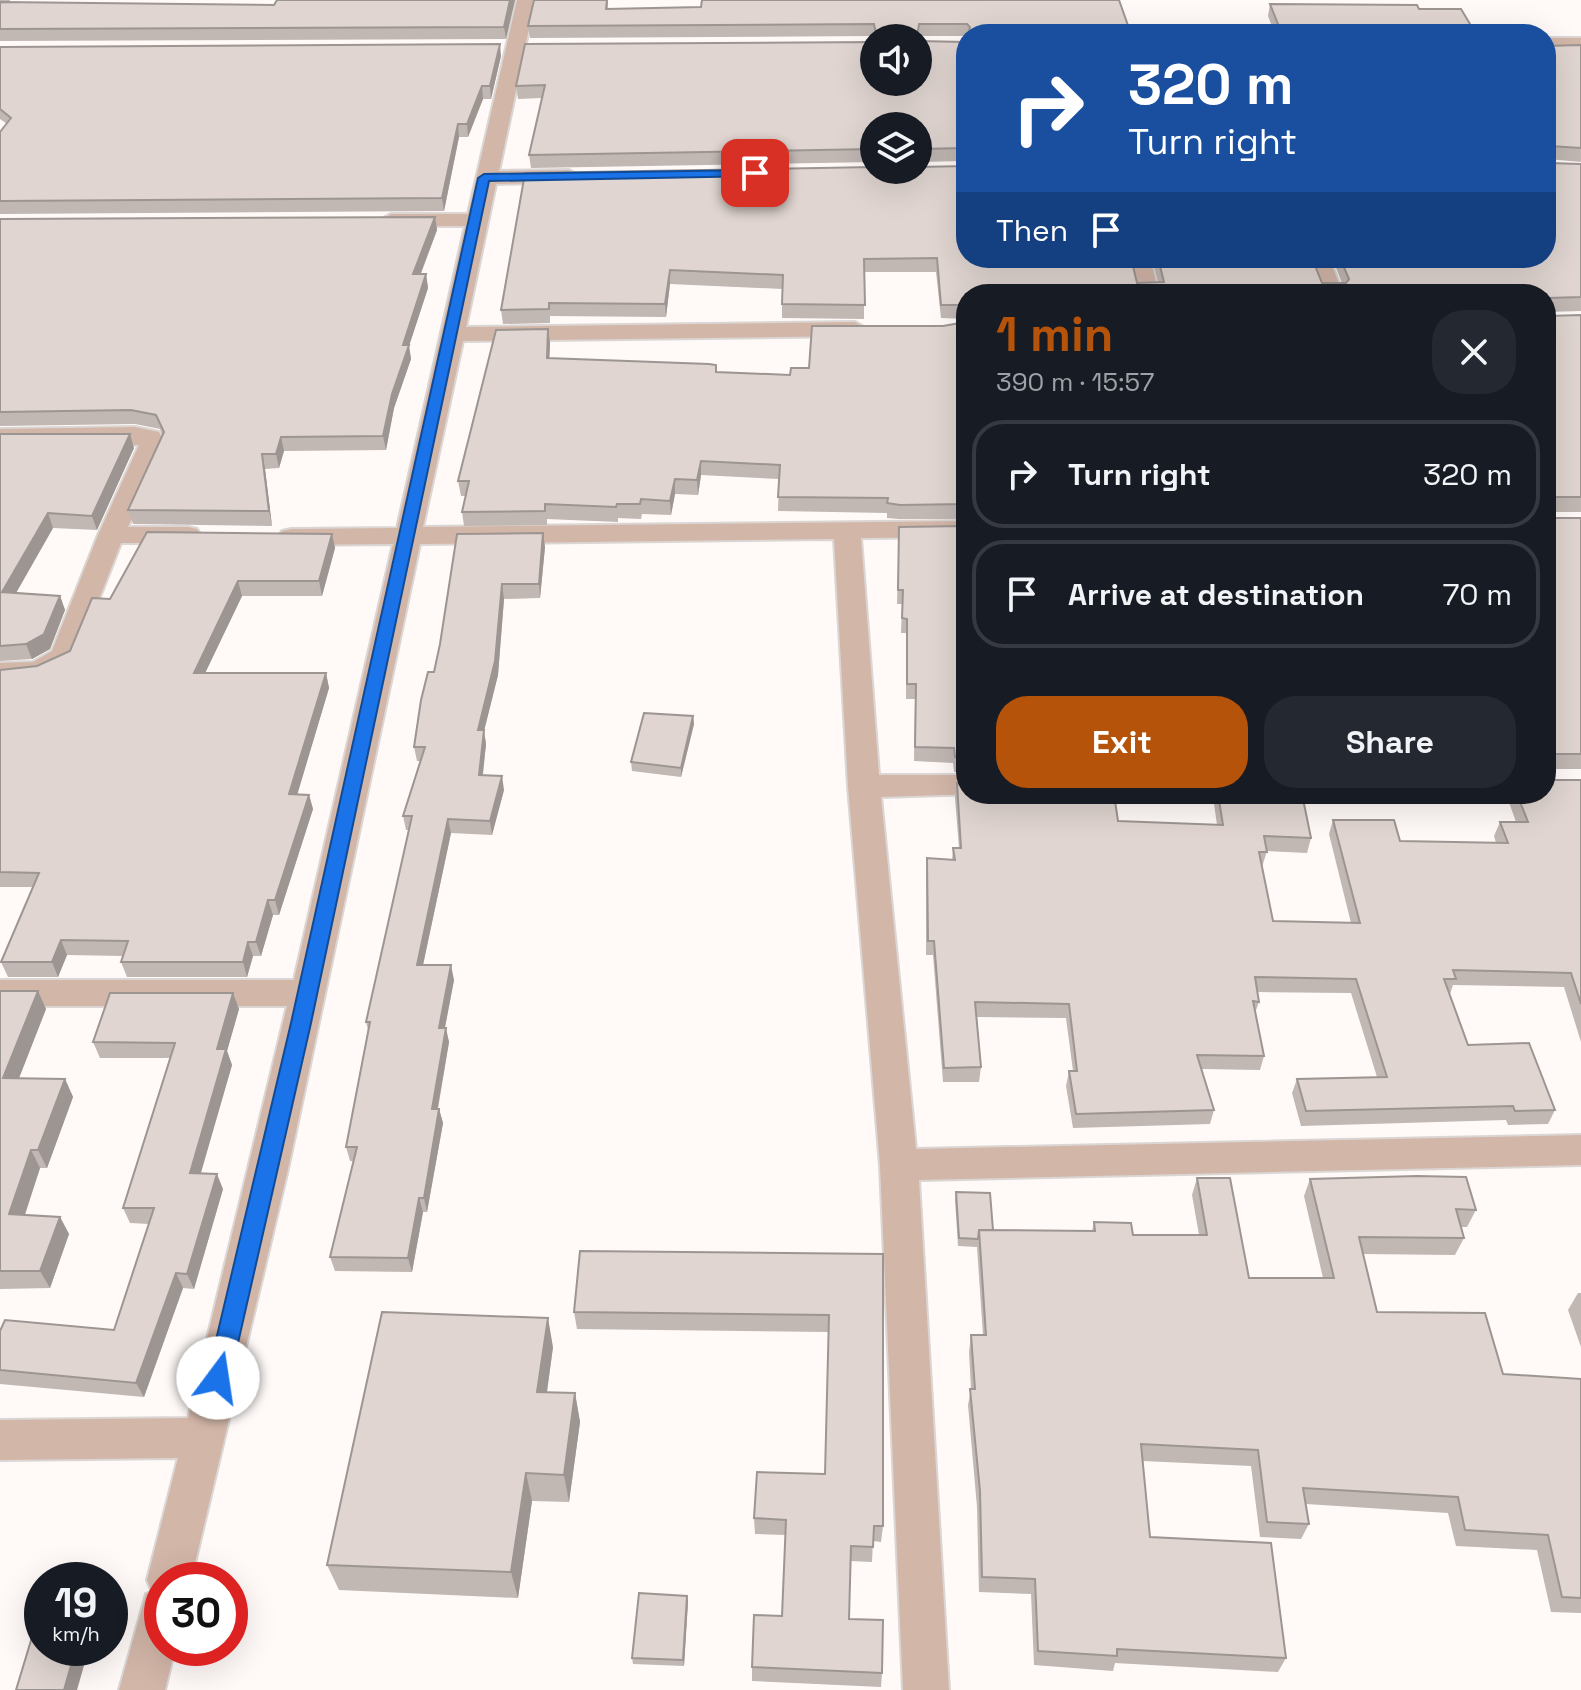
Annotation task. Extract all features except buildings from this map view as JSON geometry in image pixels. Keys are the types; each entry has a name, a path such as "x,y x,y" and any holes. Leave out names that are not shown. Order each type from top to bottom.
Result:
{"street":[{"path":"173,1562 308,993 484,178 518,46 526,0"},
{"path":"1556,44 1581,44"},
{"path":"484,178 593,176"},
{"path":"364,221 475,220"},
{"path":"450,334 872,329"},
{"path":"0,437 150,437 152,445 111,535 64,656 51,667 29,673 0,673"},
{"path":"266,536 406,538 956,529"},
{"path":"847,530 864,786 899,1165 926,1690"},
{"path":"111,535 220,536"},
{"path":"864,786 956,786"},
{"path":"0,993 308,993"},
{"path":"899,1165 1581,1150"},
{"path":"0,1440 204,1438"},
{"path":"142,1690 148,1666"}],"route":[{"path":"218,1378 269,1169 484,178 755,173"}]}
